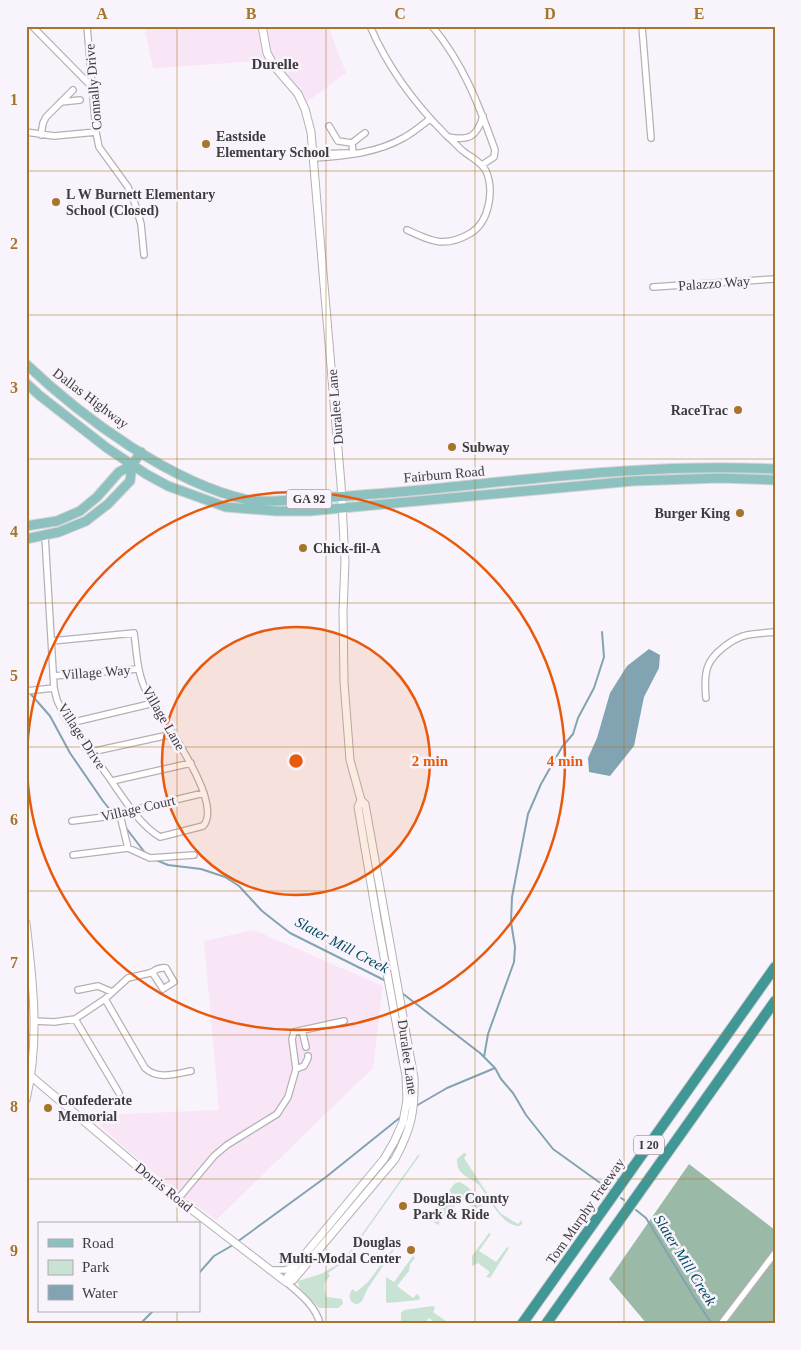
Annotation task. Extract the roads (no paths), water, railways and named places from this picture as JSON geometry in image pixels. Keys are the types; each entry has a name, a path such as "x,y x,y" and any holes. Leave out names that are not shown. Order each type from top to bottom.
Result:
{"highway":[{"name":"Tom Murphy Freeway","path":"522,1324 775,967"},
{"name":"I 20","path":"546,1324 775,1001"}],"main road":[{"name":"Dallas Highway","path":"26,364 90,418 142,452"},
{"name":"Dallas Highway","path":"26,383 39,396 132,465"},
{"path":"26,390 39,396"},
{"name":"Fairburn Road","path":"142,452 190,479 234,496 251,500 273,501 487,484 585,473 724,466 775,469"},
{"path":"26,526 56,521 80,511 97,497 119,472 132,465 142,452"},
{"name":"Fairburn Road","path":"132,465 168,486 226,507 288,512 633,481 720,478 775,480"},
{"path":"26,538 45,536 72,528 96,514 119,494 130,481 132,465"}],"street":[{"path":"32,26 92,87"},
{"name":"Connally Drive","path":"88,26 96,132 99,147 128,187 140,224 144,255"},
{"name":"Duralee Lane","path":"262,26 267,53 274,66 298,94 305,109 311,132 343,508 345,561 343,612 344,682 350,760 361,800 365,804 414,1078 415,1098 411,1124 406,1139 395,1159 293,1280 286,1282"},
{"path":"370,26 392,69 419,106 464,152 482,165 490,185 490,199 484,218 474,231 455,241 436,242 427,240 407,230"},
{"path":"432,26 464,73 483,116 494,150 494,157 482,165"},
{"path":"642,26 651,138"},
{"path":"41,135 46,117 73,90"},
{"path":"61,102 80,100"},
{"path":"448,137 461,139 473,135 480,128 483,116"},
{"path":"314,156 374,150 406,137 430,118"},
{"path":"329,126 338,141 352,143 366,133"},
{"path":"26,132 65,136 96,132"},
{"path":"352,143 353,153"},
{"name":"Palazzo Way","path":"653,287 775,279"},
{"name":"Village Drive","path":"45,536 54,688 57,700 70,724 133,810 147,827 160,837 203,826 207,822"},
{"path":"706,698 705,686 708,666 716,655 732,642 746,635 775,632"},
{"name":"Village Lane","path":"52,641 134,633 138,669 148,696 191,763 204,792 207,822"},
{"name":"Village Way","path":"53,676 138,669"},
{"path":"26,691 54,688"},
{"path":"70,724 154,704"},
{"path":"91,752 173,734"},
{"path":"112,781 191,763"},
{"name":"Village Court","path":"72,821 120,815 204,792"},
{"name":"Duralee Lane","path":"286,1282 296,1265 384,1159 401,1130 407,1100 406,1076 358,807 361,800"},
{"path":"120,815 128,848"},
{"path":"73,855 128,848 150,858 194,855"},
{"path":"26,922 34,988 35,1021 26,1100"},
{"path":"35,1021 54,1022 75,1019 105,999 128,978 152,972"},
{"path":"78,990 98,986 112,992"},
{"path":"105,999 145,1068 150,1073 158,1076 191,1071"},
{"path":"75,1019 118,1093"},
{"path":"178,1199 214,1156 227,1145 277,1114 288,1097 296,1069 292,1039 294,1032 344,1020"},
{"path":"302,1030 306,1047"},
{"path":"296,1069 304,1066 308,1056"},
{"name":"Dorris Road","path":"29,1074 157,1183 286,1282 310,1305 318,1315 320,1324"},
{"path":"721,1324 775,1252"},
{"path":"270,1270 285,1270 296,1265"}],"water":[{"path":"649,649 660,655 659,668 644,697 634,746 610,776 589,772 588,758 597,738 610,693 627,666"}],"waterway":[{"path":"484,1057 488,1034 514,962 515,947 511,922 512,897 528,814 541,784 562,747 573,734 578,718 594,688 604,657 602,632"},
{"name":"Slater Mill Creek","path":"29,692 50,716 70,753 119,821"},
{"name":"Slater Mill Creek","path":"126,828 146,854"},
{"name":"Slater Mill Creek","path":"156,860 168,865 201,869 225,877 239,886 262,911 290,933 386,981"},
{"name":"Slater Mill Creek","path":"402,993 480,1053 495,1068 526,1115 553,1149 610,1190"},
{"path":"416,1106 447,1088 495,1068"},
{"path":"237,1242 326,1177 402,1116"},
{"name":"Slater Mill Creek","path":"636,1210 646,1218 712,1324"},
{"path":"200,1272 214,1256 233,1245"},
{"path":"140,1324 152,1312"}],"place":[{"name":"Eastside Elementary School","path":"206,144"},
{"name":"L W Burnett Elementary School (Closed)","path":"56,202"},
{"name":"RaceTrac","path":"738,410"},
{"name":"Subway","path":"452,447"},
{"name":"Burger King","path":"740,513"},
{"name":"Chick-fil-A","path":"303,548"},
{"name":"Confederate Memorial","path":"48,1108"},
{"name":"Douglas County Park & Ride","path":"403,1206"},
{"name":"Douglas Multi-Modal Center","path":"411,1250"}],"district":[{"name":"Durelle","path":"275,64"}]}
